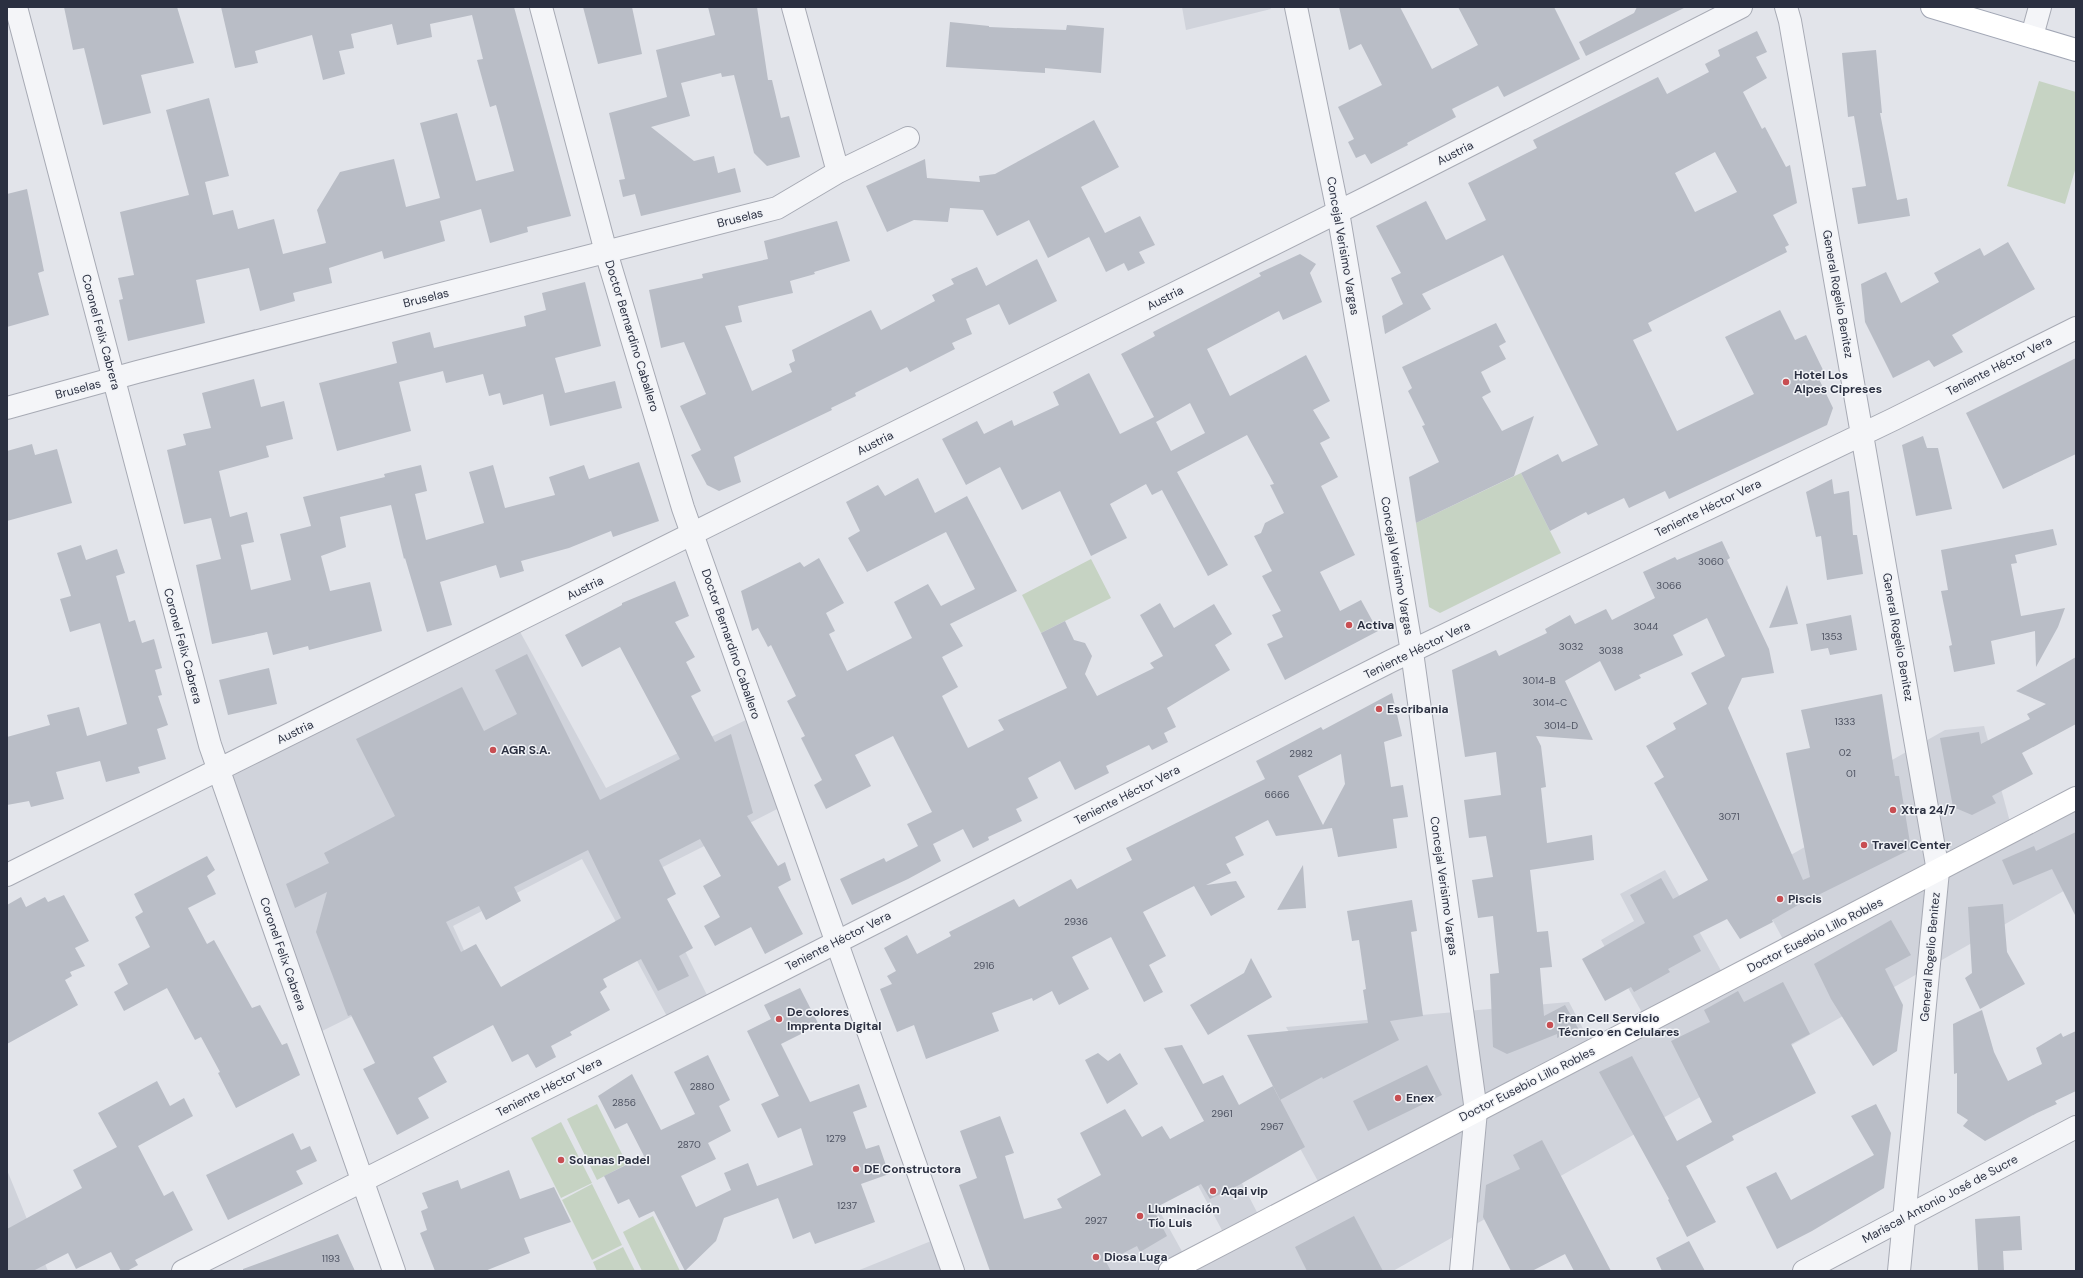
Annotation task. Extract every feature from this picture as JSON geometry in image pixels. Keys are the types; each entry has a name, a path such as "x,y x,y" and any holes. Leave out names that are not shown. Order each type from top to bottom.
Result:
{"main road":[{"path":"1932,7 2076,50"},
{"name":"Doctor Eusebio Lillo Robles","path":"1170,1271 2076,798"}],"street":[{"name":"Coronel Felix Cabrera","path":"16,7 210,745 394,1271"},
{"name":"Doctor Bernardino Caballero","path":"541,7 606,252 692,534 953,1271"},
{"path":"793,7 838,172"},
{"name":"Concejal Verisimo Vargas","path":"1296,7 1338,212 1412,652 1476,1111 1461,1271"},
{"name":"Austria","path":"7,875 1338,212 1741,7"},
{"name":"General Rogelio Benitez","path":"1786,7 1790,21 1863,433 1938,871 1906,1216 1899,1271"},
{"path":"2032,36 2040,7"},
{"name":"Bruselas","path":"7,408 113,379 776,208 838,172 908,138"},
{"name":"Teniente Héctor Vera","path":"183,1271 1412,652 2076,328"},
{"name":"Mariscal Antonio José de Sucre","path":"1804,1271 2076,1127"}],"shaded area":[{"path":"1182,7 1270,7 1271,9 1186,30"},
{"path":"519,630 606,788 750,718 781,807 647,875 709,999 669,1020 582,859 453,926 468,959 318,1033 227,774"},
{"path":"1984,726 2010,822 2076,788 2076,884 1393,1271 1020,1271 1140,1176 1184,1255 1224,1234 1193,1176 1230,1160 1260,1218 1320,1185 1272,1097 1313,1075 1286,1027 1569,1002 1590,1042 1644,1016 1601,940 1634,921 1620,894 1665,870 1724,976 1785,943 1750,878 1840,827 1825,798 1945,730"},
{"path":"7,1170 48,1271 7,1271"},
{"path":"946,1235 960,1271 857,1271"}],"green space":[{"path":"2039,81 2076,92 2076,167 2065,204 2007,186"},
{"path":"1521,473 1561,553 1440,613 1429,607 1416,523"},
{"path":"1091,559 1111,598 1041,633 1022,595"},
{"name":"Solanas Padel","path":"597,1104 627,1164 597,1180 567,1119"},
{"name":"Solanas Padel","path":"561,1122 592,1183 561,1198 531,1138"},
{"name":"Solanas Padel","path":"592,1184 622,1245 592,1260 562,1200"},
{"path":"653,1216 680,1271 642,1271 623,1232"},
{"path":"623,1247 635,1271 597,1271 593,1262"}],"building":[{"path":"64,7 177,7 194,63 141,75 151,113 103,125 84,48 73,50"},
{"path":"221,7 514,7 571,216 527,227 528,232 490,243 481,209 440,221 445,241 384,259 382,251 329,268 332,283 293,293 295,301 260,311 249,268 196,280 205,323 128,341 119,300 123,299 118,278 134,275 120,212 189,195 166,110 209,98 229,176 205,182 213,215 233,210 238,229 274,219 283,254 326,243 317,210 340,172 394,159 406,207 440,198 420,123 457,113 476,181 514,171 496,105 490,107 477,60 483,59 472,15 430,24 432,37 397,45 392,24 351,34 354,48 339,51 345,74 323,80 312,35 255,51 258,63 235,68"},
{"path":"583,7 632,7 642,54 598,64"},
{"path":"708,7 757,7 768,80 772,80 781,118 789,116 800,157 767,166 754,153 734,75 722,77 721,73 681,83 690,116 651,127 694,161 714,156 718,173 735,168 741,192 641,216 635,194 623,197 619,180 625,179 609,113 667,97 656,50 715,35"},
{"path":"1339,7 1400,7 1432,69 1478,45 1458,7 1554,7 1580,59 1504,97 1498,86 1452,109 1456,117 1407,143 1408,145 1371,164 1365,154 1356,158 1348,142 1354,139 1338,107 1382,85 1361,44 1349,50"},
{"path":"1637,7 1686,7 1586,56 1579,42 1634,13"},
{"path":"950,22 989,27 1066,30 1067,25 1104,28 1101,73 1045,68 1045,73 946,67"},
{"path":"1757,31 1767,52 1756,57 1767,78 1743,92 1762,129 1765,127 1786,167 1790,165 1797,203 1773,215 1789,245 1785,247 1787,252 1648,323 1652,331 1633,340 1677,431 1754,394 1725,337 1780,310 1795,340 1806,335 1824,372 1817,375 1833,408 1827,425 1669,499 1665,491 1629,508 1624,498 1588,515 1586,512 1550,531 1521,473 1558,454 1562,462 1598,445 1503,255 1422,294 1431,309 1385,334 1382,316 1403,304 1391,278 1401,273 1376,226 1426,201 1446,240 1486,220 1468,183 1537,148 1533,140 1658,77 1667,94 1709,72 1705,64 1720,56 1718,50","holes":["1715,152 1737,192 1695,212 1675,173"]},
{"path":"1876,50 1882,113 1880,113 1897,200 1907,198 1910,216 1858,224 1852,188 1866,186 1854,116 1848,117 1842,53"},
{"path":"1094,120 1119,167 1081,187 1105,233 1140,216 1155,245 1139,252 1145,263 1128,271 1124,263 1106,272 1089,237 1048,258 1029,220 997,236 983,210 950,208 948,222 914,220 887,232 866,186 925,159 927,178 980,182 979,176 995,174"},
{"path":"27,189 44,271 38,273 49,315 7,327 7,194"},
{"path":"837,221 850,261 814,272 815,274 790,281 793,293 738,306 742,322 725,326 752,391 792,372 789,364 795,361 792,350 871,310 881,330 935,301 932,295 954,284 951,279 977,267 986,286 1037,259 1057,301 1009,325 999,304 966,319 972,334 952,343 955,349 910,372 907,367 855,393 856,396 831,408 832,410 734,457 741,482 719,491 707,485 691,455 701,450 680,406 706,394 684,342 661,348 649,290 703,278 702,274 768,259 764,241"},
{"path":"2008,242 2035,289 1952,335 1963,352 1934,367 1929,360 1893,378 1865,322 1861,284 1886,272 1901,303 1939,282 1934,273 1980,248 1984,256"},
{"path":"1300,254 1316,264 1310,273 1322,302 1283,320 1279,311 1207,349 1230,396 1306,355 1330,401 1313,410 1330,438 1320,443 1338,477 1321,486 1355,555 1320,572 1340,611 1361,600 1378,631 1285,680 1267,644 1283,637 1272,615 1281,611 1262,576 1272,571 1254,536 1261,533 1265,523 1284,513 1270,485 1274,484 1247,435 1177,472 1228,565 1208,576 1162,490 1152,495 1146,484 1110,504 1127,538 1091,556 1060,491 1022,510 1000,467 966,485 942,439 977,421 984,434 1012,420 1014,426 1059,405 1053,392 1089,373 1120,434 1154,417 1121,354 1155,336 1153,332 1261,276 1259,273","holes":["1190,403 1205,433 1171,451 1156,422"]},
{"path":"585,282 601,346 555,358 565,393 615,381 622,408 550,426 543,394 503,405 500,393 489,396 483,374 446,383 443,371 399,382 411,431 337,451 319,383 397,363 392,342 430,332 434,348 526,326 524,316 546,310 542,293"},
{"path":"1496,323 1506,342 1499,346 1506,359 1481,372 1491,392 1482,397 1502,431 1534,416 1514,476 1416,523 1409,477 1439,462 1422,426 1425,425 1408,391 1412,388 1402,367"},
{"path":"2076,358 2076,454 2003,489 1966,413"},
{"path":"254,379 261,407 284,401 293,439 266,446 269,457 219,471 230,517 247,512 254,542 241,545 251,590 291,580 280,534 311,526 303,497 385,477 384,474 421,465 427,491 415,494 426,540 484,523 469,472 493,465 505,508 555,495 549,477 584,465 589,479 639,462 659,521 613,537 611,531 569,548 521,561 524,571 500,578 496,565 440,582 452,625 427,632 405,558 404,559 391,505 340,517 346,547 321,556 330,591 370,582 382,631 309,650 308,646 273,655 267,632 212,644 196,565 221,559 211,518 184,524 167,450 186,445 183,434 211,428 202,393"},
{"path":"1923,436 1927,448 1938,448 1952,509 1916,516 1902,445"},
{"path":"32,444 35,455 57,449 72,503 7,521 7,451"},
{"path":"918,478 935,513 967,496 1017,591 950,624 963,646 942,657 958,687 942,696 968,748 1004,730 998,720 1067,688 1041,633 1065,621 1074,640 1085,643 1092,656 1085,674 1097,696 1154,668 1150,663 1163,656 1140,615 1160,603 1174,628 1214,604 1232,634 1215,645 1230,670 1167,708 1176,727 1164,733 1168,742 1152,750 1149,745 1106,766 1109,773 1075,790 1060,761 1028,778 1038,798 1016,809 1022,821 988,837 989,840 973,848 963,829 933,844 941,861 908,879 852,905 840,879 884,858 886,862 918,846 907,824 932,812 893,736 855,755 871,786 826,809 814,785 822,780 801,738 805,736 787,701 796,696 771,645 768,647 758,628 752,631 741,591 800,562 804,567 819,558 844,603 826,613 835,631 829,634 847,671 912,638 894,602 928,584 941,606 975,589 946,532 867,572 848,538 860,531 846,502 878,485 885,496"},
{"path":"1832,479 1834,494 1849,491 1853,535 1857,535 1863,574 1827,580 1821,536 1816,537 1806,492"},
{"path":"2053,529 2057,545 2015,555 2017,563 2011,564 2021,616 2065,608 2058,627 2036,667 2035,631 1991,641 1995,664 1954,672 1949,646 1952,645 1941,591 1948,590 1941,550"},
{"path":"1722,541 1730,558 1727,560 1769,649 1774,673 1742,678 1728,708 1803,880 1810,877 1786,753 1810,748 1801,710 1882,694 1895,776 1899,776 1911,849 1798,905 1772,920 1773,922 1740,939 1727,919 1693,936 1701,951 1668,969 1670,972 1634,992 1631,987 1605,1001 1582,959 1645,923 1630,895 1661,878 1673,899 1708,880 1654,783 1664,777 1646,746 1676,729 1673,723 1707,704 1691,673 1725,656 1707,618 1673,635 1683,655 1639,675 1641,678 1615,691 1600,661 1565,681 1593,740 1536,736 1541,746 1546,787 1541,788 1547,843 1592,835 1594,860 1530,870 1537,932 1548,931 1552,967 1540,968 1544,1016 1565,1005 1578,1028 1557,1038 1557,1034 1507,1054 1493,1047 1490,974 1499,973 1493,916 1478,918 1472,880 1493,877 1486,836 1469,838 1464,800 1501,795 1496,752 1465,757 1452,670 1496,650 1499,656 1547,633 1545,629 1570,615 1575,624 1606,609 1612,620 1655,598 1643,572 1675,557 1677,560"},
{"path":"81,545 86,560 117,549 125,573 116,576 129,622 135,620 142,643 154,639 162,668 155,670 162,695 158,696 168,725 157,729 166,759 138,767 140,773 106,782 100,761 56,772 64,799 31,807 29,801 7,805 7,737 50,725 47,715 79,707 87,736 127,724 100,623 70,632 60,599 71,596 57,553"},
{"path":"675,581 689,616 675,622 695,657 686,662 701,691 691,696 715,742 731,734 753,813 747,816 778,866 785,862 791,880 778,887 803,934 765,954 751,927 715,946 704,926 720,917 703,886 721,876 700,839 659,860 676,894 667,899 693,948 679,956 689,976 658,991 641,959 603,979 607,987 600,992 610,1010 570,1032 572,1035 551,1046 556,1057 536,1068 528,1054 512,1062 493,1025 433,1057 447,1082 418,1098 429,1118 397,1135 363,1069 375,1063 351,1015 348,1016 316,932 327,892 295,908 286,884 329,863 324,853 395,816 356,739 462,687 484,731 517,714 495,670 527,654 600,800 680,759 620,647 582,667 565,635 622,605 622,603","holes":["588,850 621,918 501,987 476,944 461,952 446,922 479,906 486,920 521,901 514,887"]},
{"path":"1787,585 1798,624 1769,628"},
{"path":"1851,615 1857,650 1830,655 1828,648 1811,651 1806,624"},
{"path":"2076,657 2076,724 2022,753 2033,774 1992,796 1996,803 1972,815 1953,807 1940,738 1979,732 1981,744 2030,719 2027,714 2046,704 2016,691"},
{"path":"269,668 277,704 228,715 219,680"},
{"path":"1392,693 1402,736 1384,742 1391,787 1403,785 1408,817 1393,819 1397,848 1338,857 1332,828 1276,836 1268,820 1235,837 1244,855 1226,864 1231,873 1206,885 1236,881 1245,897 1211,916 1194,886 1143,912 1166,956 1149,965 1163,992 1144,1002 1111,937 1072,957 1089,989 1059,1005 1052,991 1033,1001 1032,998 992,1013 999,1031 926,1059 914,1025 897,1032 880,989 892,984 887,976 896,971 884,948 907,935 917,954 951,936 949,932 1014,899 1019,907 1071,879 1077,889 1132,860 1126,848 1265,779 1256,761 1321,727 1323,730","holes":["1341,754 1345,784 1323,825 1298,776"]},
{"path":"2076,832 2076,917 2052,869 2013,885 2002,860 2034,846 2036,851"},
{"path":"207,856 215,870 207,876 216,894 188,908 207,944 214,940 252,1008 260,1005 282,1045 287,1043 300,1075 236,1108 218,1073 220,1072 201,1037 195,1040 167,988 124,1011 114,992 128,984 118,964 150,947 135,917 143,912 134,894"},
{"path":"1303,865 1306,908 1277,910"},
{"path":"64,895 89,941 75,948 85,966 70,972 72,976 65,980 78,1005 7,1044 7,905 21,897 26,907 45,897 48,902"},
{"path":"1412,900 1417,931 1411,932 1423,1016 1390,1021 1399,1040 1323,1079 1322,1077 1280,1100 1247,1035 1368,1023 1363,990 1366,989 1359,940 1352,941 1347,911"},
{"path":"2003,904 2007,952 2025,984 1980,1009 1965,978 1972,973 1968,907"},
{"path":"1891,920 1911,955 1885,969 1903,1005 1897,1051 1873,1066 1831,999 1814,964"},
{"path":"1251,958 1272,997 1208,1035 1190,1005 1244,973"},
{"path":"1783,982 1810,1034 1791,1044 1816,1093 1732,1136 1734,1140 1686,1166 1716,1222 1687,1237 1668,1200 1669,1199 1599,1072 1632,1056 1677,1141 1712,1122 1671,1041 1710,1022 1704,1010 1738,991 1744,1002"},
{"path":"800,988 819,1025 781,1044 810,1102 859,1084 867,1107 853,1112 866,1149 879,1145 889,1174 861,1184 875,1222 815,1244 810,1232 793,1239 778,1198 724,1218 716,1241 685,1271 654,1211 639,1218 629,1199 618,1204 604,1176 644,1156 627,1123 615,1129 598,1096 632,1074 661,1130 695,1114 674,1072 708,1055 730,1100 719,1106 731,1131 708,1143 716,1159 681,1176 696,1207 731,1190 724,1173 748,1163 757,1186 813,1165 801,1128 778,1138 761,1104 779,1096 747,1031 771,1019 764,1005"},
{"path":"1982,1010 1994,1052 2008,1081 2042,1064 2036,1048 2061,1033 2063,1037 2076,1031 2076,1091 2055,1101 2057,1104 1985,1141 1963,1126 1968,1120 1957,1113 1957,1073 1954,1074 1953,1024"},
{"path":"1182,1045 1203,1084 1223,1075 1239,1105 1273,1086 1305,1147 1239,1185 1210,1199 1201,1184 1153,1209 1167,1236 1140,1252 1137,1246 1106,1262 1111,1271 990,1271 959,1185 977,1178 960,1131 1000,1116 1014,1153 1005,1156 1024,1219 1062,1208 1057,1199 1101,1175 1080,1133 1125,1109 1142,1137 1162,1126 1170,1139 1204,1121 1164,1048"},
{"path":"1098,1053 1108,1061 1120,1053 1138,1084 1107,1104 1085,1060"},
{"name":"Enex","path":"1427,1065 1442,1095 1368,1131 1353,1101"},
{"path":"157,1081 170,1106 184,1098 193,1116 138,1146 164,1196 173,1191 193,1230 135,1260 138,1265 127,1271 121,1271 111,1252 76,1269 68,1253 33,1271 7,1271 7,1229 82,1188 73,1170 117,1147 98,1113"},
{"path":"1876,1104 1891,1133 1884,1188 1812,1231 1777,1249 1746,1187 1776,1172 1791,1200 1874,1155 1851,1116"},
{"path":"293,1133 301,1150 310,1146 317,1161 296,1171 303,1184 228,1220 206,1175"},
{"path":"1542,1140 1611,1271 1574,1271 1565,1254 1532,1271 1511,1271 1483,1217 1486,1185 1520,1169 1513,1155"},
{"path":"509,1170 520,1199 554,1187 571,1222 524,1238 530,1253 485,1271 435,1271 420,1233 427,1230 421,1211 428,1208 422,1193 458,1180 461,1189"},
{"path":"1354,1216 1383,1271 1307,1271 1295,1247"},
{"path":"2020,1216 2022,1250 2003,1251 2004,1271 1978,1271 1975,1219"},
{"path":"338,1234 355,1271 243,1271 243,1269"},
{"path":"1689,1241 1705,1271 1662,1271 1656,1258"}],"place":[{"name":"Hotel Los Alpes Cipreses","path":"1786,382"},
{"name":"Activa","path":"1349,625"},
{"name":"Escribania","path":"1379,709"},
{"name":"AGR S.A.","path":"493,750"},
{"name":"Xtra 24/7","path":"1893,810"},
{"name":"Travel Center","path":"1864,845"},
{"name":"Piscis","path":"1780,899"},
{"name":"De colores Imprenta Digital","path":"779,1019"},
{"name":"Fran Cell Servicio Técnico en Celulares","path":"1550,1025"},
{"name":"Enex","path":"1398,1098"},
{"name":"Solanas Padel","path":"561,1160"},
{"name":"DE Constructora","path":"856,1169"},
{"name":"Aqai vip","path":"1213,1191"},
{"name":"Lluminación Tío Luis","path":"1140,1216"},
{"name":"Diosa Luga","path":"1096,1257"}]}
